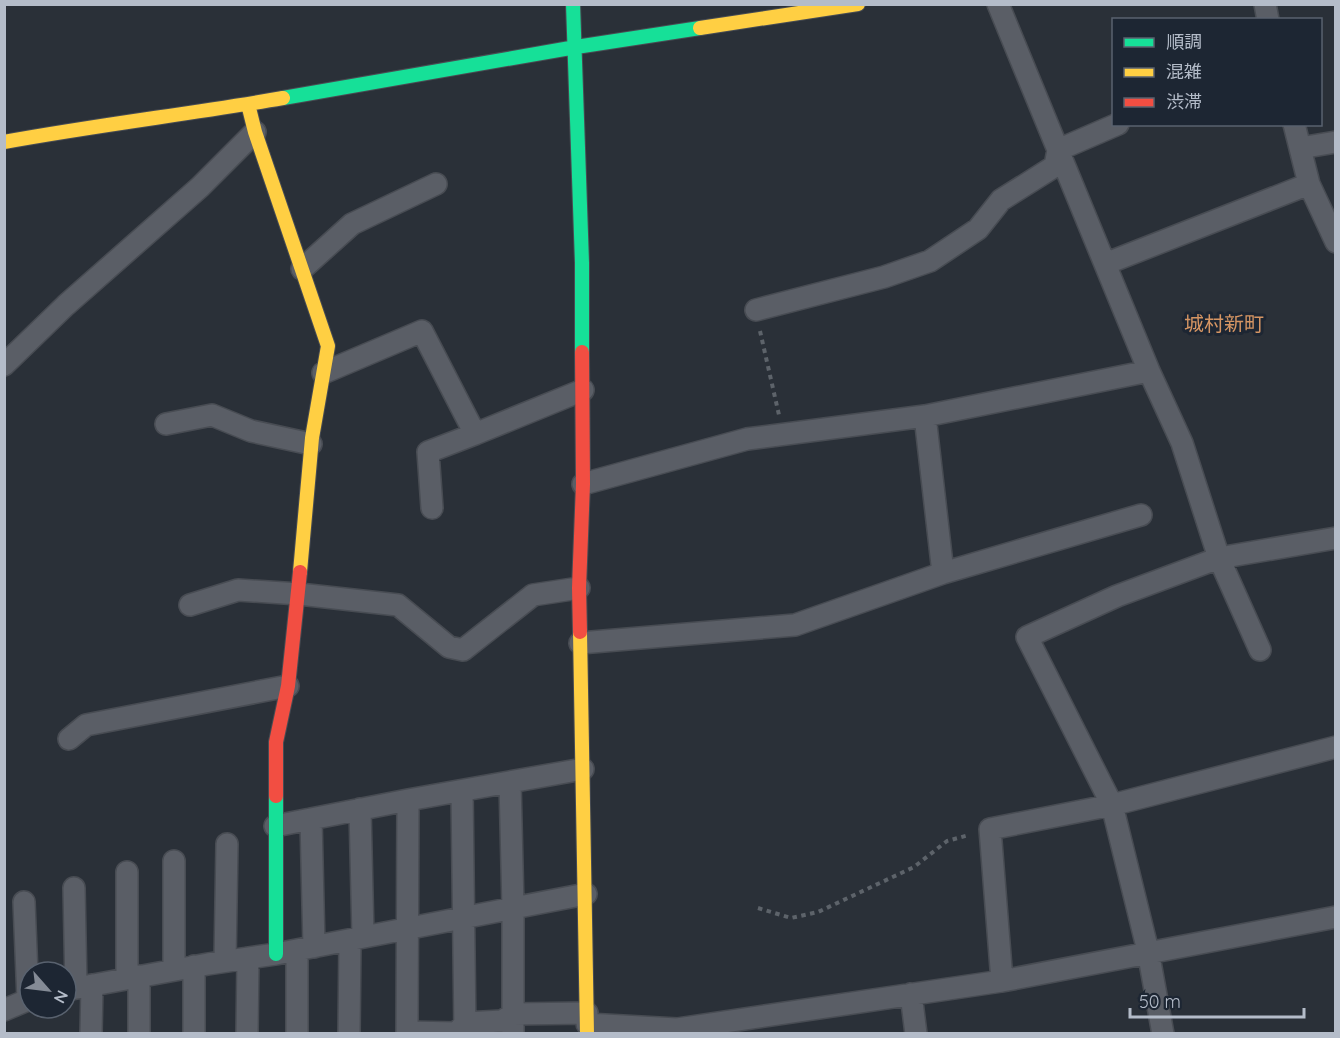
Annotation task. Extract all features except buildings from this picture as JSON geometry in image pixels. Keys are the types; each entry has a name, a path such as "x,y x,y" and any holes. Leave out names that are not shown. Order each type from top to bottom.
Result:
{"street":[{"path":"573,4 582,263 583,484 579,588 587,1024"},
{"path":"4,142 79,128 198,113 576,47 858,4"},
{"path":"998,4 1149,371 1182,443 1219,558 1260,650"},
{"path":"248,104 255,132 328,346 311,444 299,594 288,686 276,741 276,954"},
{"path":"1058,150 1113,126"},
{"path":"1294,126 1309,184 1335,242"},
{"path":"4,365 81,291 200,187 255,132"},
{"path":"1300,148 1335,142"},
{"path":"756,310 884,277 930,261 978,229 1000,200 1055,166 1058,150"},
{"path":"302,269 352,224 436,184"},
{"path":"1105,264 1309,184"},
{"path":"323,373 422,331 475,434"},
{"path":"583,484 747,439 925,416 1149,371"},
{"path":"432,508 428,452 583,390"},
{"path":"166,424 212,415 251,431 311,444"},
{"path":"925,416 943,573"},
{"path":"580,643 795,626 943,573 1141,515"},
{"path":"1163,1034 1148,951 1112,805 1027,636 1117,596 1219,558 1335,538"},
{"path":"190,604 238,590 398,605 449,647 463,650 533,595 579,588"},
{"path":"69,739 86,725 288,686"},
{"path":"1002,981 990,829 1112,805 1335,747"},
{"path":"275,826 583,769"},
{"path":"510,782 513,1024"},
{"path":"462,791 465,1028"},
{"path":"408,800 407,1033 457,1033 465,1028 502,1021 513,1024 587,1024 677,1031 1002,981 1148,951 1335,917"},
{"path":"349,1034 356,939 360,809"},
{"path":"297,1034 305,948 311,819"},
{"path":"225,961 227,844"},
{"path":"174,861 184,968 194,1034"},
{"path":"128,872 133,977 139,1034"},
{"path":"74,888 77,960"},
{"path":"91,1034 78,987 276,954 586,894"},
{"path":"24,902 27,960"},
{"path":"247,1034 248,958"},
{"path":"911,994 916,1034"},
{"path":"4,1010 18,1004"}],"path":[{"path":"756,310 784,434"},
{"path":"758,908 791,918 818,912 914,867 947,841 990,829"}],"traffic: fast":[{"path":"573,4 582,263 582,352"},
{"path":"283,98 700,28"},
{"path":"276,796 276,954"}],"traffic: slow":[{"path":"700,28 858,4"},
{"path":"4,142 283,98"},
{"path":"248,104 255,132 328,346 312,438 300,572"},
{"path":"580,632 587,1034"}],"traffic: jam":[{"path":"580,632 579,588 583,484 582,352"},
{"path":"276,796 276,742 288,686 300,572"}],"district":[{"name":"城村新町","path":"1224,323"}]}
